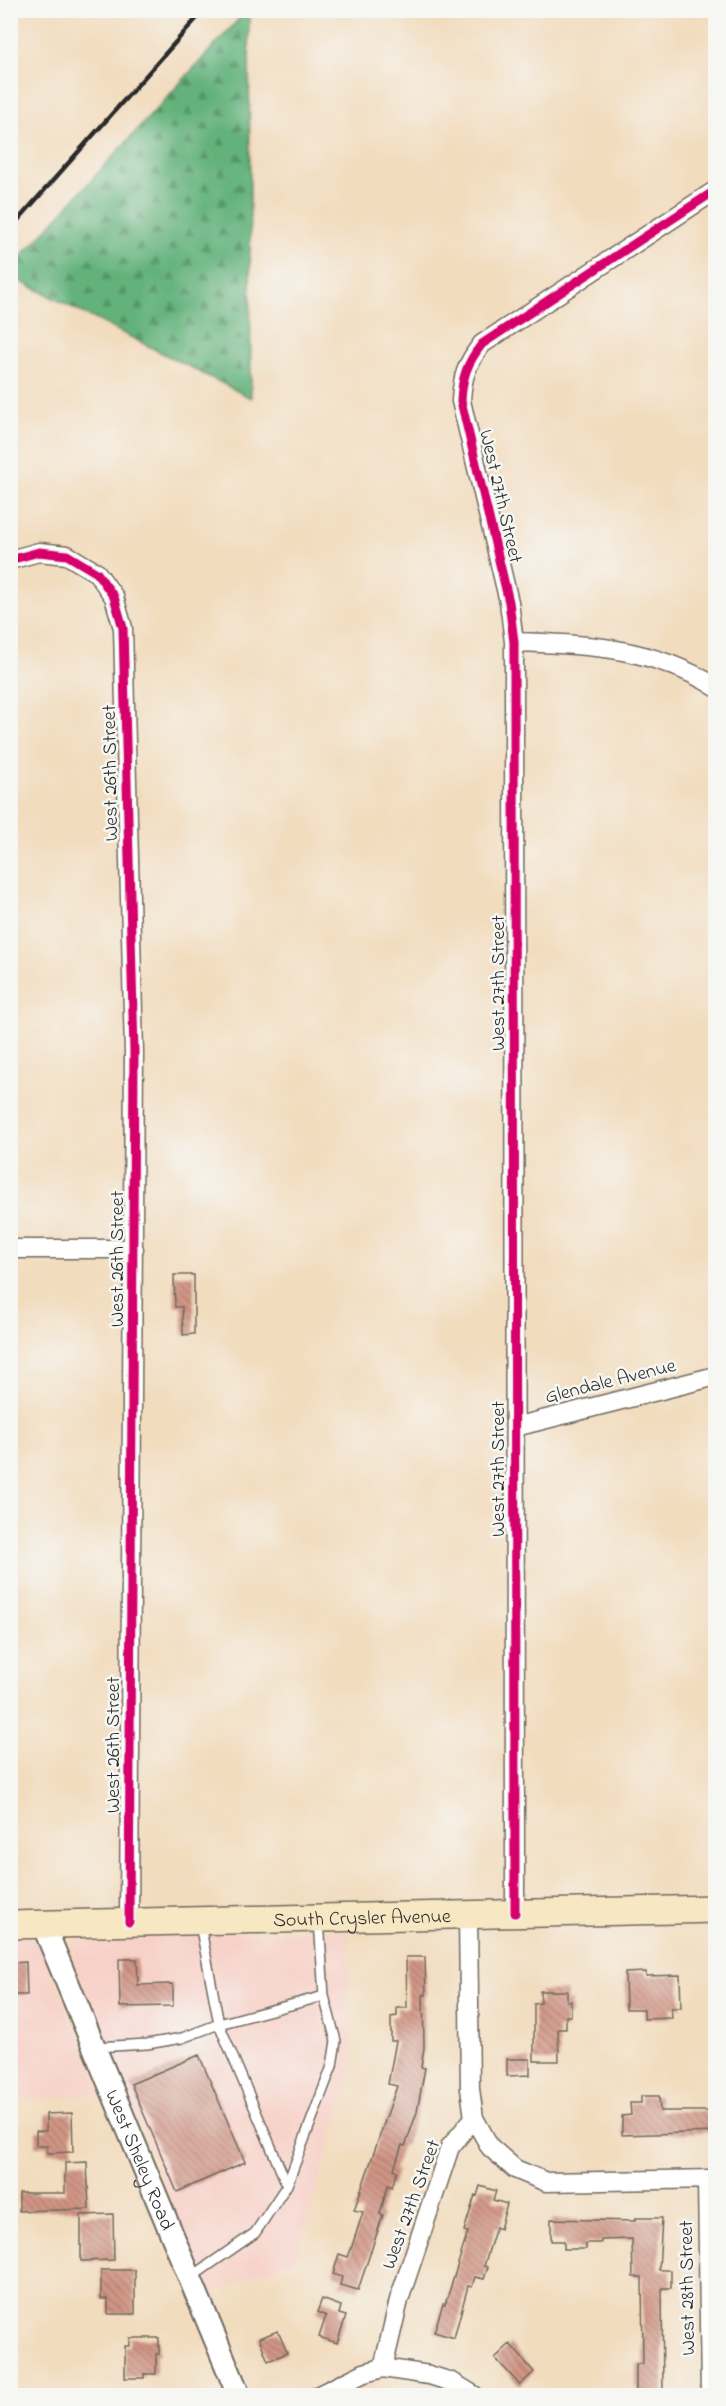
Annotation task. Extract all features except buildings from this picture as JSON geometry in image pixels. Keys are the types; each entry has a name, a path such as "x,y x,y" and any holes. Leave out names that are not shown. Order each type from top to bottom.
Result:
{"main road":[{"name":"South Crysler Avenue","path":"10,1925 716,1909"}],"street":[{"name":"West 27th Street","path":"515,1913 514,642 509,602 461,402 462,380 469,360 482,344 716,190"},
{"name":"West 26th Street","path":"10,560 39,552 67,555 97,573 114,597 123,628 134,1052 129,1922"},
{"path":"514,642 588,644 653,657 694,674 716,687"},
{"path":"10,1249 134,1249"},
{"name":"Glendale Avenue","path":"515,1427 716,1376"},
{"path":"468,1914 470,2089 474,2118 490,2147 515,2169 546,2182 711,2179"},
{"name":"West Sheley Road","path":"43,1924 239,2396"},
{"name":"West 27th Street","path":"383,2368 399,2300 450,2147 474,2118"},
{"name":"West 28th Street","path":"710,2396 711,2179"},
{"path":"317,2396 364,2373 383,2368 429,2375 452,2382 475,2396"}],"lane":[{"path":"190,2278 255,2233 288,2185 332,2066 336,2041 324,1996 319,1918"},
{"path":"199,1921 219,2024 288,2185"},
{"path":"94,2047 147,2044 182,2037 219,2024 324,1996"}],"shaded area":[{"path":"348,1931 352,2068 297,2257 209,2295 75,1968 72,1946 80,1935"},
{"path":"11,1938 26,1938 41,1947 104,2094 11,2100"}],"green space":[{"path":"246,11 249,11 251,398 10,276 11,268"}],"railway":[{"path":"10,229 204,10"}],"cycle path":[{"path":"515,1913 514,642 509,602 461,401 462,392 466,371 482,344 716,190"},
{"path":"10,560 39,552 67,555 97,573 114,597 123,628 134,1052 129,1922"}]}
